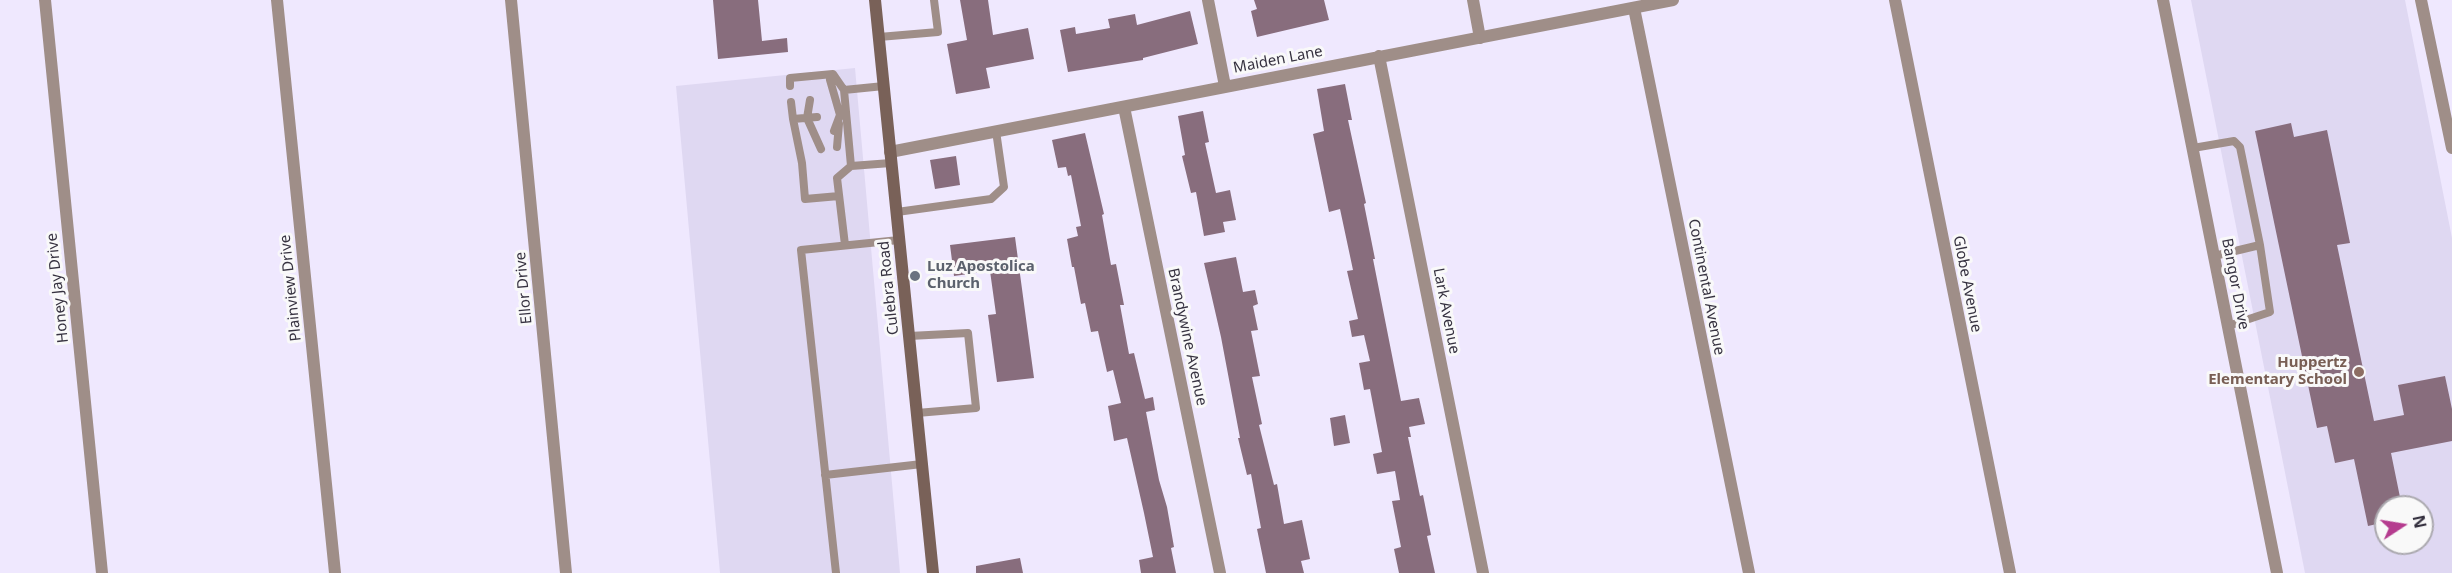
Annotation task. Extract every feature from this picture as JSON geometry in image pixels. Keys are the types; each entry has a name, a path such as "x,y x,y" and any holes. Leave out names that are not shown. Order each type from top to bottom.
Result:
{"main road":[{"name":"Culebra Road","path":"875,0 933,573"}],"street":[{"name":"Honey Jay Drive","path":"45,0 102,573"},
{"name":"Plainview Drive","path":"277,0 335,573"},
{"name":"Ellor Drive","path":"511,0 566,573"},
{"path":"1208,0 1225,86"},
{"path":"1473,0 1480,38"},
{"name":"Maiden Lane","path":"891,157 996,131 1672,0"},
{"name":"Globe Avenue","path":"1895,0 2010,573"},
{"name":"Bangor Drive","path":"2163,0 2277,573"},
{"path":"2421,0 2452,148"},
{"name":"Continental Avenue","path":"1634,8 1749,573"},
{"name":"Lark Avenue","path":"1379,56 1483,573"},
{"name":"Brandywine Avenue","path":"1124,107 1220,573"}],"lane":[{"path":"879,37 938,32 934,0"},
{"path":"790,86 790,78 833,74 844,90 837,147"},
{"path":"830,80 851,166"},
{"path":"844,90 884,86"},
{"path":"832,99 840,115 834,131"},
{"path":"813,100 807,118 821,149"},
{"path":"791,102 802,163 805,199 839,196"},
{"path":"793,120 817,117"},
{"path":"807,118 819,133"},
{"path":"897,212 991,199 1004,187 996,131"},
{"path":"2193,148 2234,141 2240,147 2260,245 2270,312 2228,326"},
{"path":"845,245 837,178 851,166 891,157"},
{"path":"836,573 801,250 899,240"},
{"path":"2214,256 2260,245"},
{"path":"909,336 968,333 976,408 917,413"},
{"path":"825,475 922,464"}],"shaded area":[{"name":"Huppertz Elementary School","path":"2191,0 2405,0 2452,238 2452,573 2305,573"},
{"path":"855,68 900,573 720,573 676,86"}],"building":[{"path":"713,0 758,0 762,41 787,38 788,52 718,59"},
{"path":"960,0 988,0 993,35 1028,28 1034,59 986,68 990,88 956,94 947,44 967,40"},
{"path":"1254,0 1324,0 1329,20 1257,37 1251,11 1257,9"},
{"path":"1190,11 1198,44 1143,58 1143,60 1068,72 1060,30 1075,27 1076,34 1110,28 1108,19 1135,14 1137,25"},
{"path":"1345,84 1352,120 1348,120 1366,203 1364,204 1375,259 1373,259 1401,401 1419,398 1425,424 1409,427 1411,437 1408,437 1431,535 1427,536 1435,573 1399,573 1394,549 1401,547 1392,501 1400,500 1395,471 1377,474 1373,454 1382,452 1370,389 1364,390 1359,363 1370,361 1364,335 1352,337 1349,321 1358,319 1347,271 1353,270 1340,209 1329,212 1313,134 1324,131 1317,89"},
{"path":"1203,111 1209,142 1205,143 1216,193 1230,190 1236,220 1223,222 1225,232 1204,236 1196,192 1191,193 1182,156 1185,155 1178,116"},
{"path":"2291,123 2294,137 2327,130 2350,243 2337,245 2374,421 2404,415 2398,385 2445,376 2452,409 2452,441 2391,453 2400,495 2374,495 2374,525 2368,526 2354,459 2335,463 2327,426 2317,428 2255,131"},
{"path":"1085,133 1104,214 1102,215 1111,265 1116,264 1124,305 1120,305 1129,354 1134,353 1145,399 1153,397 1155,410 1146,412 1159,480 1167,507 1176,573 1141,573 1139,560 1153,557 1127,438 1114,441 1108,406 1121,403 1113,370 1107,372 1098,331 1091,332 1085,303 1081,304 1074,267 1072,267 1067,239 1078,236 1076,227 1081,226 1071,175 1068,176 1066,167 1058,168 1052,140"},
{"path":"956,156 960,185 935,189 930,160"},
{"path":"1015,237 1034,378 997,382 988,315 996,314 990,271 954,276 950,245"},
{"path":"1236,257 1243,292 1255,290 1258,304 1253,306 1258,330 1251,331 1260,376 1252,377 1262,424 1259,425 1274,485 1277,484 1284,524 1302,520 1310,559 1301,561 1304,573 1266,573 1257,529 1261,528 1251,474 1247,475 1238,438 1240,438 1221,337 1204,263"},
{"path":"1345,415 1350,443 1334,446 1330,418"},
{"path":"1020,558 1023,573 976,573 976,566"}],"place":[{"name":"Luz Apostolica Church","path":"915,276"},
{"name":"Huppertz Elementary School","path":"2359,372"}]}
